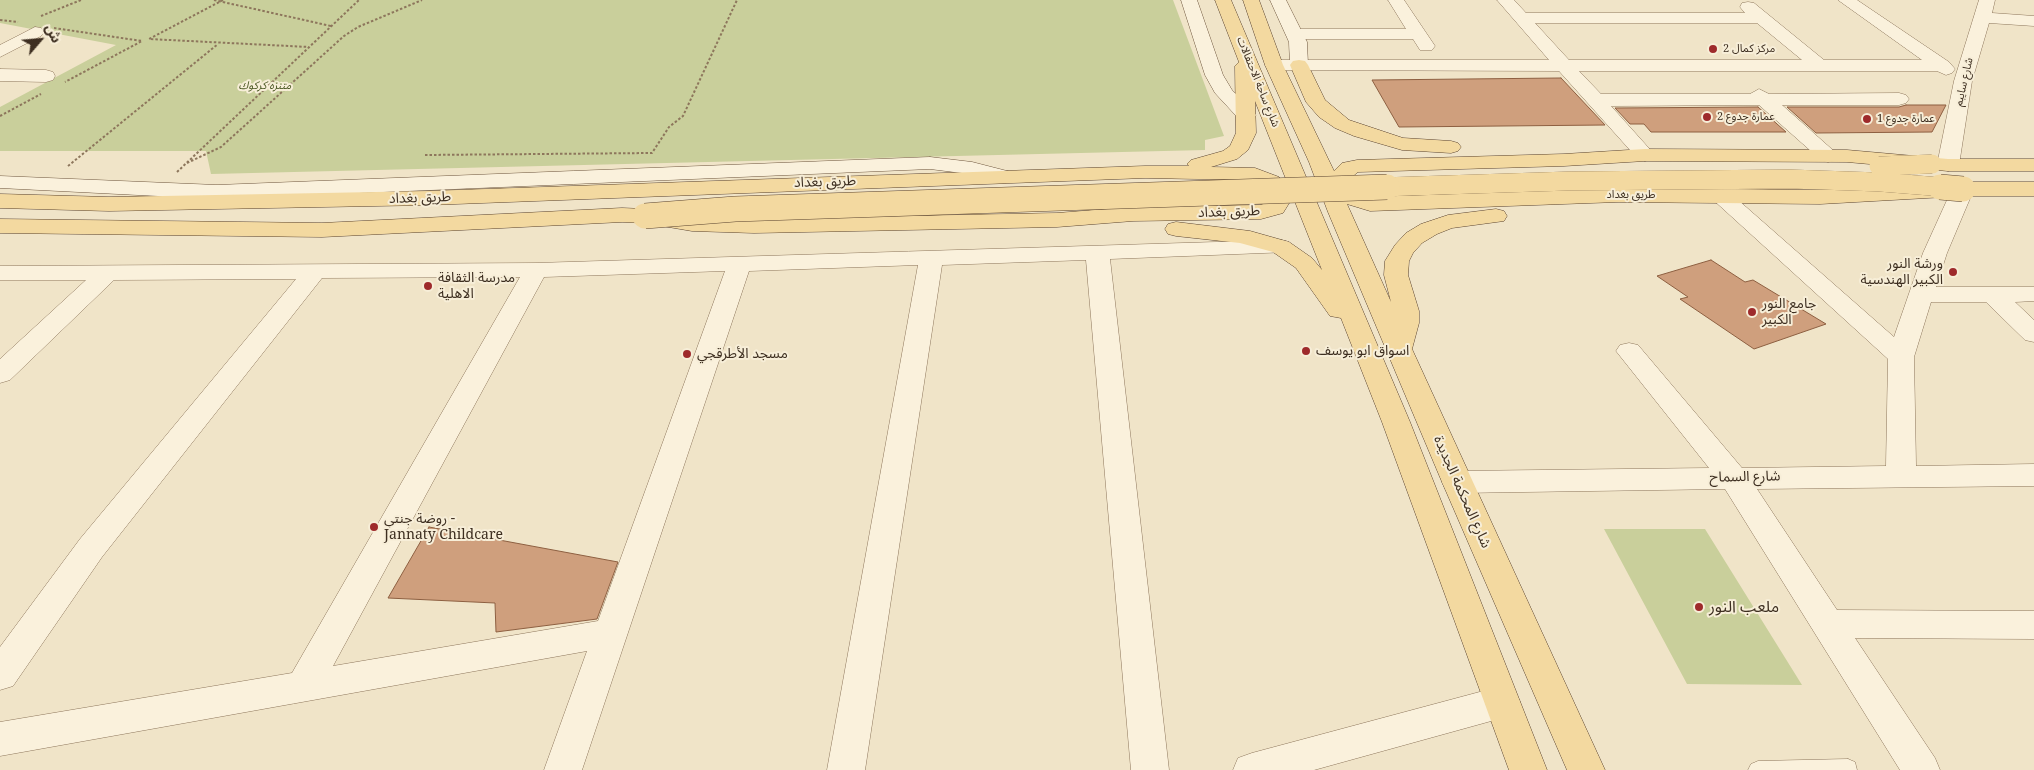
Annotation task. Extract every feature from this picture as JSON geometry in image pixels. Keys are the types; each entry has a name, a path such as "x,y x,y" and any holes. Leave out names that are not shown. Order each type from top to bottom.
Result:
{"main road":[{"name":"شارع ساحة الاحتفالات","path":"1223,0 1243,44 1290,164 1325,214"},
{"name":"شارع ساحة الاحتفالات","path":"1251,0 1274,65 1320,162 1325,214"},
{"path":"1145,172 1206,162 1230,155 1238,150 1246,133 1243,44"},
{"path":"1299,65 1309,92 1326,113 1342,124 1381,139 1427,146 1579,150 1645,155"},
{"name":"طريق بغداد","path":"2034,165 1940,165 1888,158 1828,156 1645,155 1591,159 1357,166 1350,168 1342,175 1346,194 1349,198 1370,204 1618,195 1820,197 1963,188 2034,189"},
{"path":"580,192 620,197 665,199 1479,174 1940,165"},
{"name":"طريق بغداد","path":"0,201 109,204 467,190 580,192 1145,172 1255,174 1271,182 1280,200 1275,208 1261,212 1132,214 1057,220 754,226 692,224 645,216 622,215 322,230 0,226"},
{"path":"645,216 794,207 1578,181 1790,179 1878,182 1963,188"},
{"path":"1399,349 1406,323 1406,310 1396,276 1397,261 1403,250 1414,238 1429,229 1448,222 1471,218 1645,207 1722,197"},
{"path":"1325,214 1366,349 1396,422 1528,770"},
{"name":"شارع المحكمة الجديدة","path":"1325,214 1399,349 1586,770"},
{"path":"1057,220 1223,233 1260,240 1281,247 1304,263 1366,349"}],"street":[{"path":"1189,0 1214,75 1225,93 1246,116"},
{"path":"1278,0 1295,34 1299,49 1299,65"},
{"path":"1396,0 1439,66"},
{"path":"1505,0 1645,155"},
{"path":"1586,0 1605,18"},
{"path":"1739,0 1820,66"},
{"path":"1846,0 1963,81"},
{"path":"1984,8 2033,22"},
{"name":"شارع سايبم","path":"1940,165 1984,8"},
{"path":"1522,18 1761,18"},
{"path":"0,52 36,25"},
{"path":"1295,34 1418,34"},
{"path":"1274,65 1943,66"},
{"path":"1726,66 1828,156"},
{"path":"0,75 49,85"},
{"path":"1595,100 1899,100"},
{"path":"0,182 227,192 467,190 930,163 972,168 1003,177"},
{"path":"1901,476 1901,357 1935,253 1963,188"},
{"path":"1722,197 1901,357"},
{"path":"0,273 106,274 536,270 1281,247"},
{"path":"1097,252 1150,770"},
{"path":"846,770 931,259"},
{"path":"563,770 739,265"},
{"path":"304,685 536,270"},
{"path":"0,674 91,548 314,272"},
{"path":"0,374 106,274"},
{"path":"1992,294 2034,334"},
{"path":"1920,295 2034,294"},
{"path":"1629,351 1733,477 1921,770"},
{"name":"شارع السماح","path":"1457,482 1733,477 2034,475"},
{"path":"1827,624 2034,625"},
{"path":"0,739 610,632"},
{"path":"1252,770 1502,702"}],"lane":[{"path":"1758,770 1848,768"}],"path":[{"path":"36,25 82,0"},
{"path":"214,0 331,26"},
{"path":"161,188 359,0"},
{"path":"187,163 221,147 344,36 358,26 422,0"},
{"path":"426,156 652,153 669,127 683,116 737,0"},
{"path":"222,1 149,39 310,47"},
{"path":"0,20 142,41 49,85 0,116"},
{"path":"46,184 219,43"}],"green space":[{"name":"متنزه كركوك","path":"0,0 1173,0 1224,136 1205,140 1205,150 211,174 206,151 0,151 0,107 116,45 0,23"},
{"name":"ملعب النور","path":"1604,529 1705,529 1802,685 1687,684"}],"building":[{"path":"1561,78 1605,125 1399,127 1372,80"},
{"name":"عمارة جدوع 1","path":"1906,105 1946,105 1932,132 1816,133 1787,107 1899,107"},
{"name":"عمارة جدوع 2","path":"1758,107 1786,132 1651,132 1644,124 1630,124 1615,108"},
{"name":"جامع النور الكبير","path":"1711,260 1745,282 1753,280 1826,324 1754,349 1680,299 1688,297 1657,276"},
{"path":"429,527 618,562 597,619 496,632 495,603 388,598"}],"place":[{"name":"مركز كمال 2","path":"1713,49"},
{"name":"عمارة جدوع 2","path":"1707,117"},
{"name":"عمارة جدوع 1","path":"1867,119"},
{"name":"ورشة النور الكبير الهندسية","path":"1953,272"},
{"name":"مدرسة الثقافة الاهلية","path":"428,286"},
{"name":"جامع النور الكبير","path":"1752,312"},
{"name":"اسواق ابو يوسف","path":"1306,351"},
{"name":"مسجد الأطرقجي","path":"687,354"},
{"name":"روضة جنتي - Jannaty Childcare","path":"374,527"},
{"name":"ملعب النور","path":"1699,607"}]}
